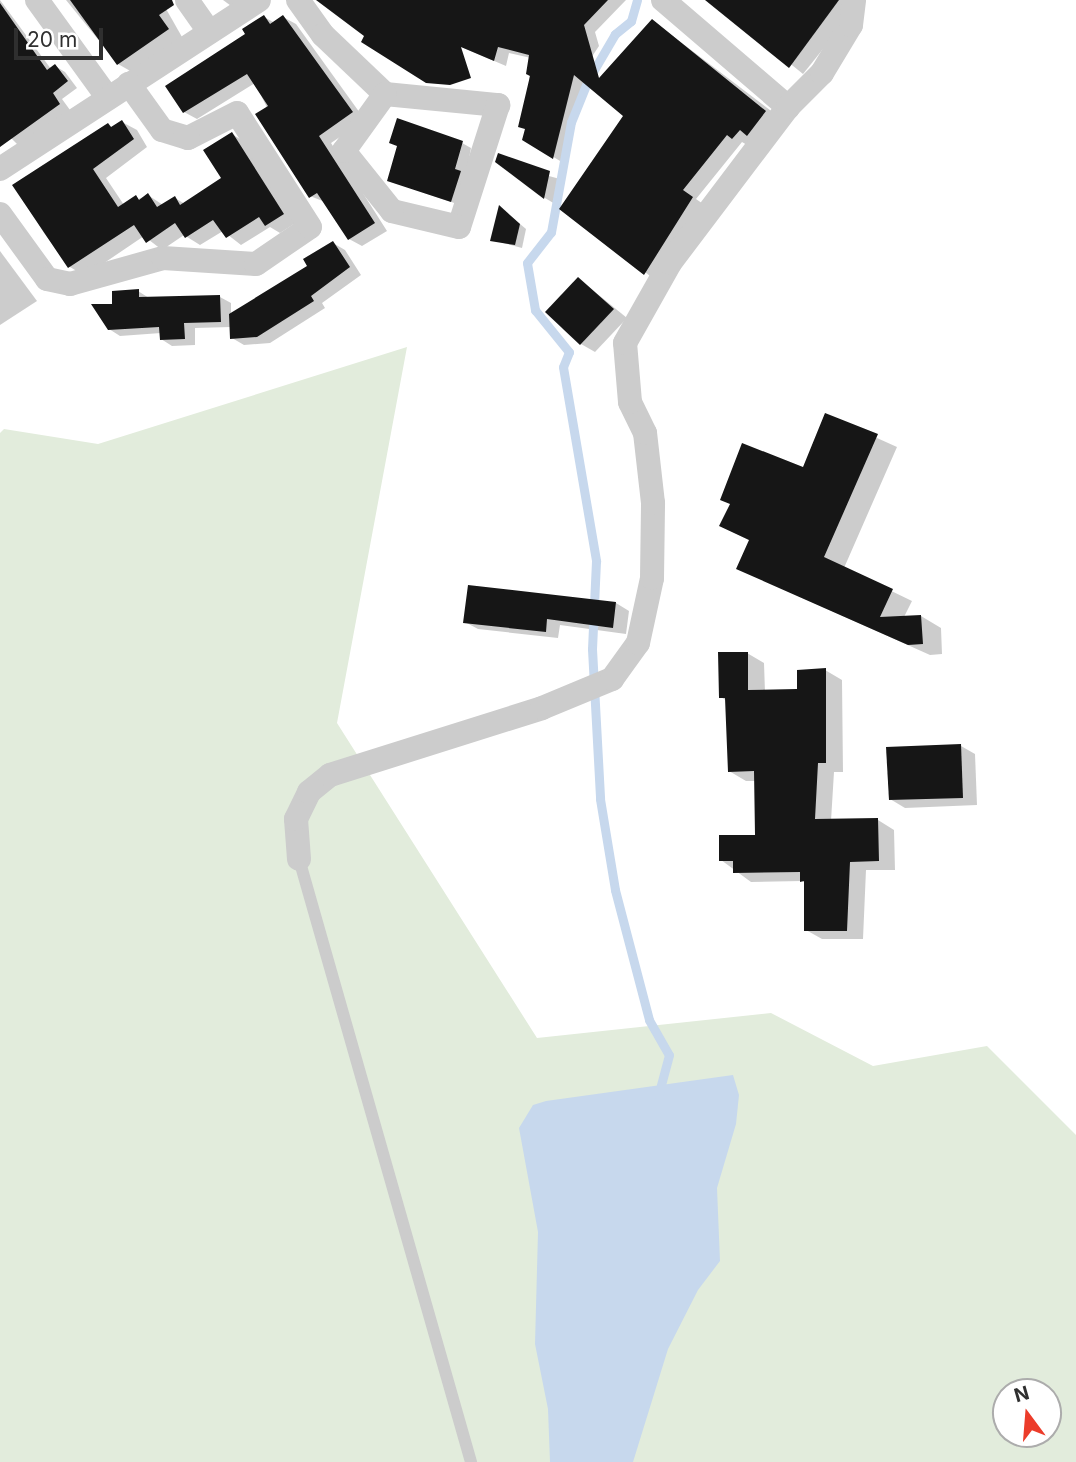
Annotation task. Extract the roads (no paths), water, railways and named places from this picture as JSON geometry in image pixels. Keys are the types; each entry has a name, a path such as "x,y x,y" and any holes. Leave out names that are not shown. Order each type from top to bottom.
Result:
{"street":[{"path":"37,0 108,98"},
{"path":"187,0 209,32"},
{"path":"0,169 259,0"},
{"path":"298,0 323,35 384,94 498,105 459,228 392,211 344,151 384,94"},
{"path":"299,859 296,819 309,792 330,775 542,708 612,679 638,643 652,578 653,503 645,433 630,402 625,343 670,263 789,107 822,72 851,25 854,0"},
{"path":"664,1 789,107"},
{"path":"0,214 47,279 70,284 163,258 256,264 310,227 237,113 188,138 162,130 129,84"}],"lane":[{"path":"299,859 471,1462"}],"water":[{"path":"733,1075 739,1095 736,1124 717,1188 720,1261 698,1290 668,1349 633,1462 550,1462 548,1409 535,1344 538,1232 519,1128 533,1105 546,1101"}],"waterway":[{"path":"637,0 631,21 615,34 588,80 571,122 551,232 527,263 535,310 569,352 563,367 596,561 592,649 600,799 615,890 649,1020 669,1055 658,1096"}]}
